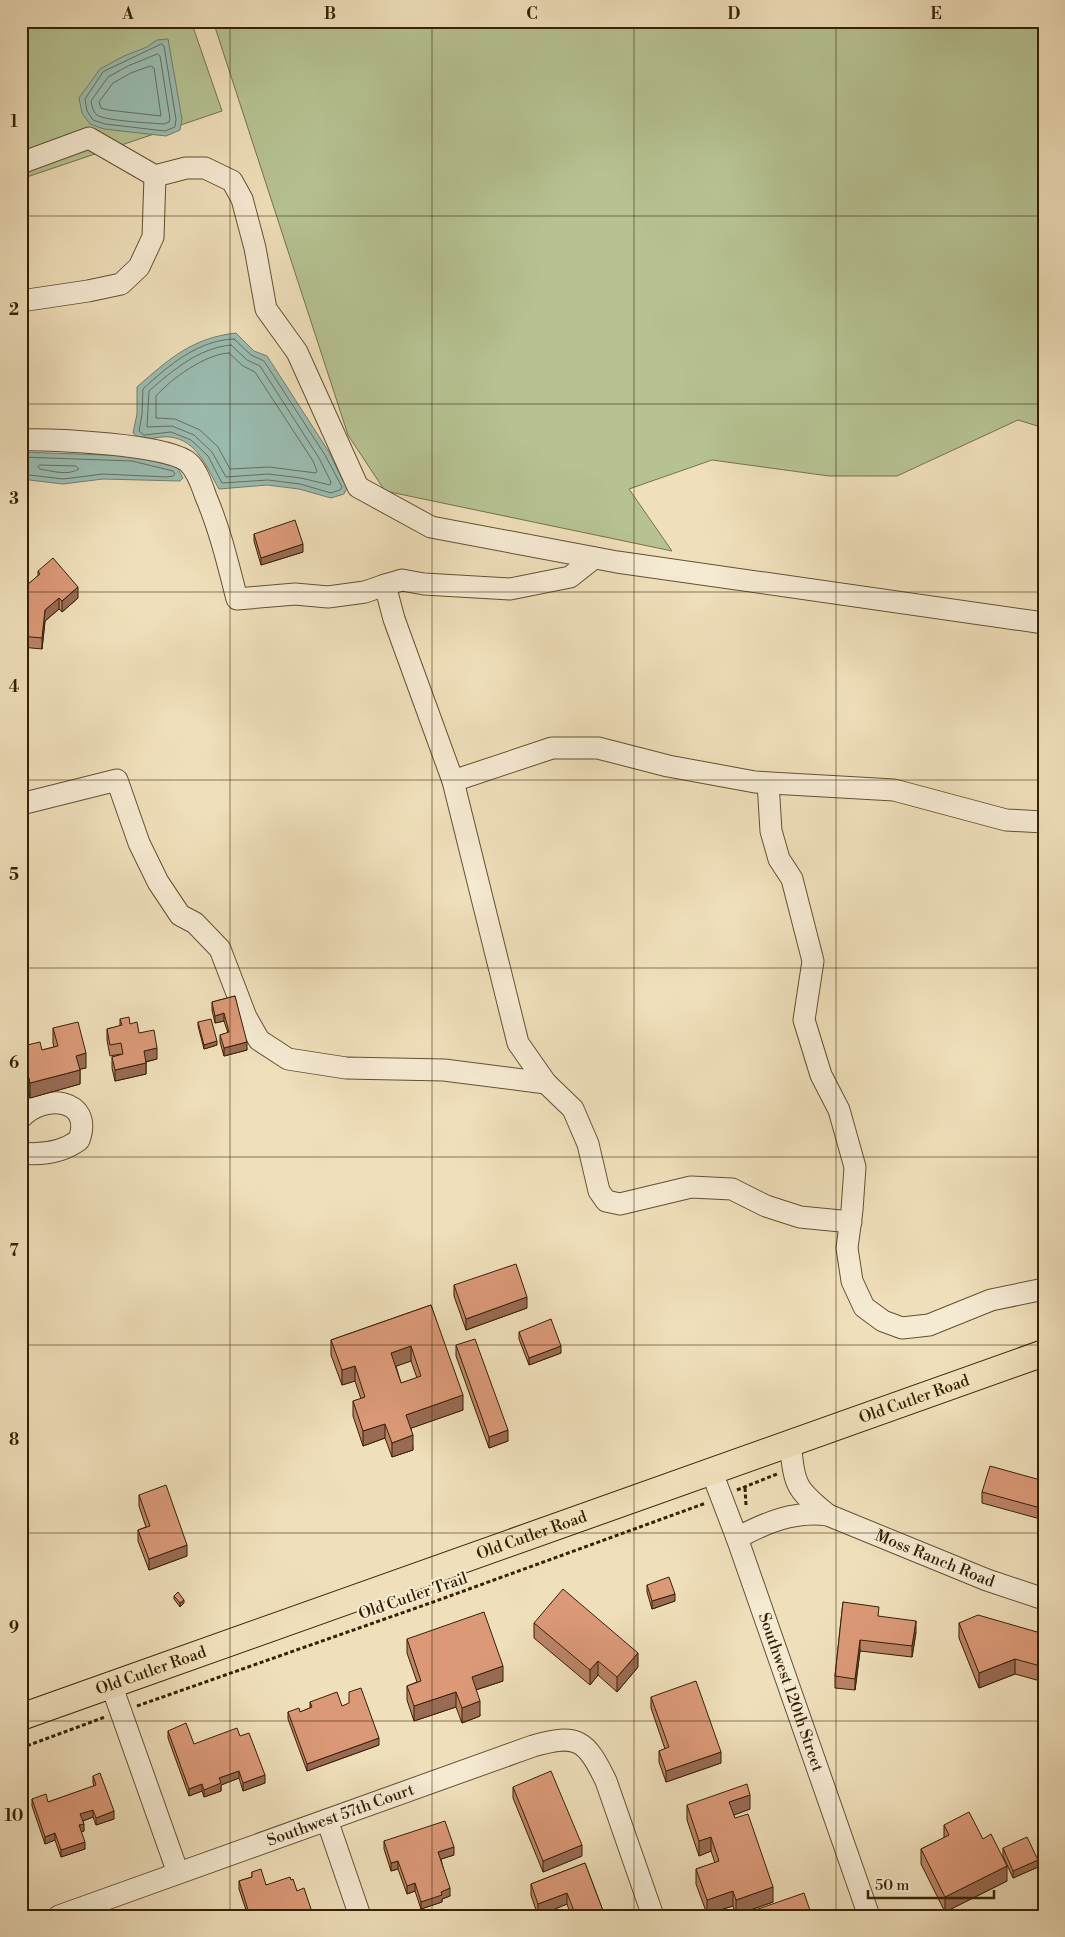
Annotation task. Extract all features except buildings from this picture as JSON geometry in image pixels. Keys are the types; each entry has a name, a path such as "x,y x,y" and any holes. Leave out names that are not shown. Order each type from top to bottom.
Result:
{"main road":[{"name":"Old Cutler Road","path":"21,1716 1044,1353"}],"street":[{"path":"21,163 89,138 155,176 186,168 205,168 232,181 242,199 255,248 266,309 297,352 358,487 431,527 594,558 1044,623"},
{"path":"21,302 121,284 139,267 153,237 155,176"},
{"path":"21,440 121,444 166,454 189,462 199,478 219,529 237,599 296,594 328,596 365,592 402,580 424,584 510,589 570,577 594,558"},
{"path":"385,584 394,620 453,781 518,1043 546,1083 573,1110 588,1144 599,1190 606,1201 620,1204 691,1187 732,1189 766,1206 800,1218 850,1222"},
{"path":"453,781 552,748 598,748 668,766 755,782 894,790 1006,820 1044,822"},
{"path":"21,804 118,780 139,843 158,882 180,915 195,924 220,949 246,1017 259,1040 288,1059 346,1068 444,1070 546,1083"},
{"path":"768,783 771,831 779,859 792,879 813,961 804,1020 821,1075 839,1110 855,1167 847,1248 852,1282 864,1307 883,1320 902,1328 929,1325 991,1300 1044,1289"},
{"path":"21,1118 32,1108 60,1102 69,1104 76,1111 81,1119 82,1130 79,1140 68,1147 55,1151 21,1153"},
{"name":"Moss Ranch Road","path":"790,1442 793,1467 798,1486 809,1500 828,1515 987,1580 1044,1599"},
{"name":"Southwest 120th Street","path":"711,1470 737,1538 869,1916"},
{"name":"Moss Ranch Road","path":"737,1538 759,1526 783,1518 810,1514 828,1515"},
{"path":"111,1684 178,1873"},
{"name":"Southwest 57th Court","path":"63,1915 547,1742 564,1740 577,1742 589,1750 606,1781 653,1916"},
{"path":"327,1820 360,1916"}],"path":[{"path":"736,1490 769,1478"},
{"name":"Old Cutler Trail","path":"132,1708 445,1598 700,1505"},
{"path":"21,1748 103,1718"}],"green space":[{"path":"21,21 191,21 222,111 21,179"},
{"path":"213,21 1044,21 1044,428 1018,420 897,476 829,476 712,460 629,489 672,551 385,491 348,435"}],"water":[{"path":"168,39 182,119 180,130 166,136 104,129 90,124 82,113 79,98 100,69 124,56 147,47 157,40"},
{"path":"236,333 254,351 267,356 329,452 343,481 348,486 344,494 331,498 299,489 267,485 219,489 200,456 187,443 170,437 142,440 133,433 137,414 137,387 182,351 206,340"},
{"path":"21,452 133,456 177,467 183,478 180,481 103,479 63,484 21,479"}]}
